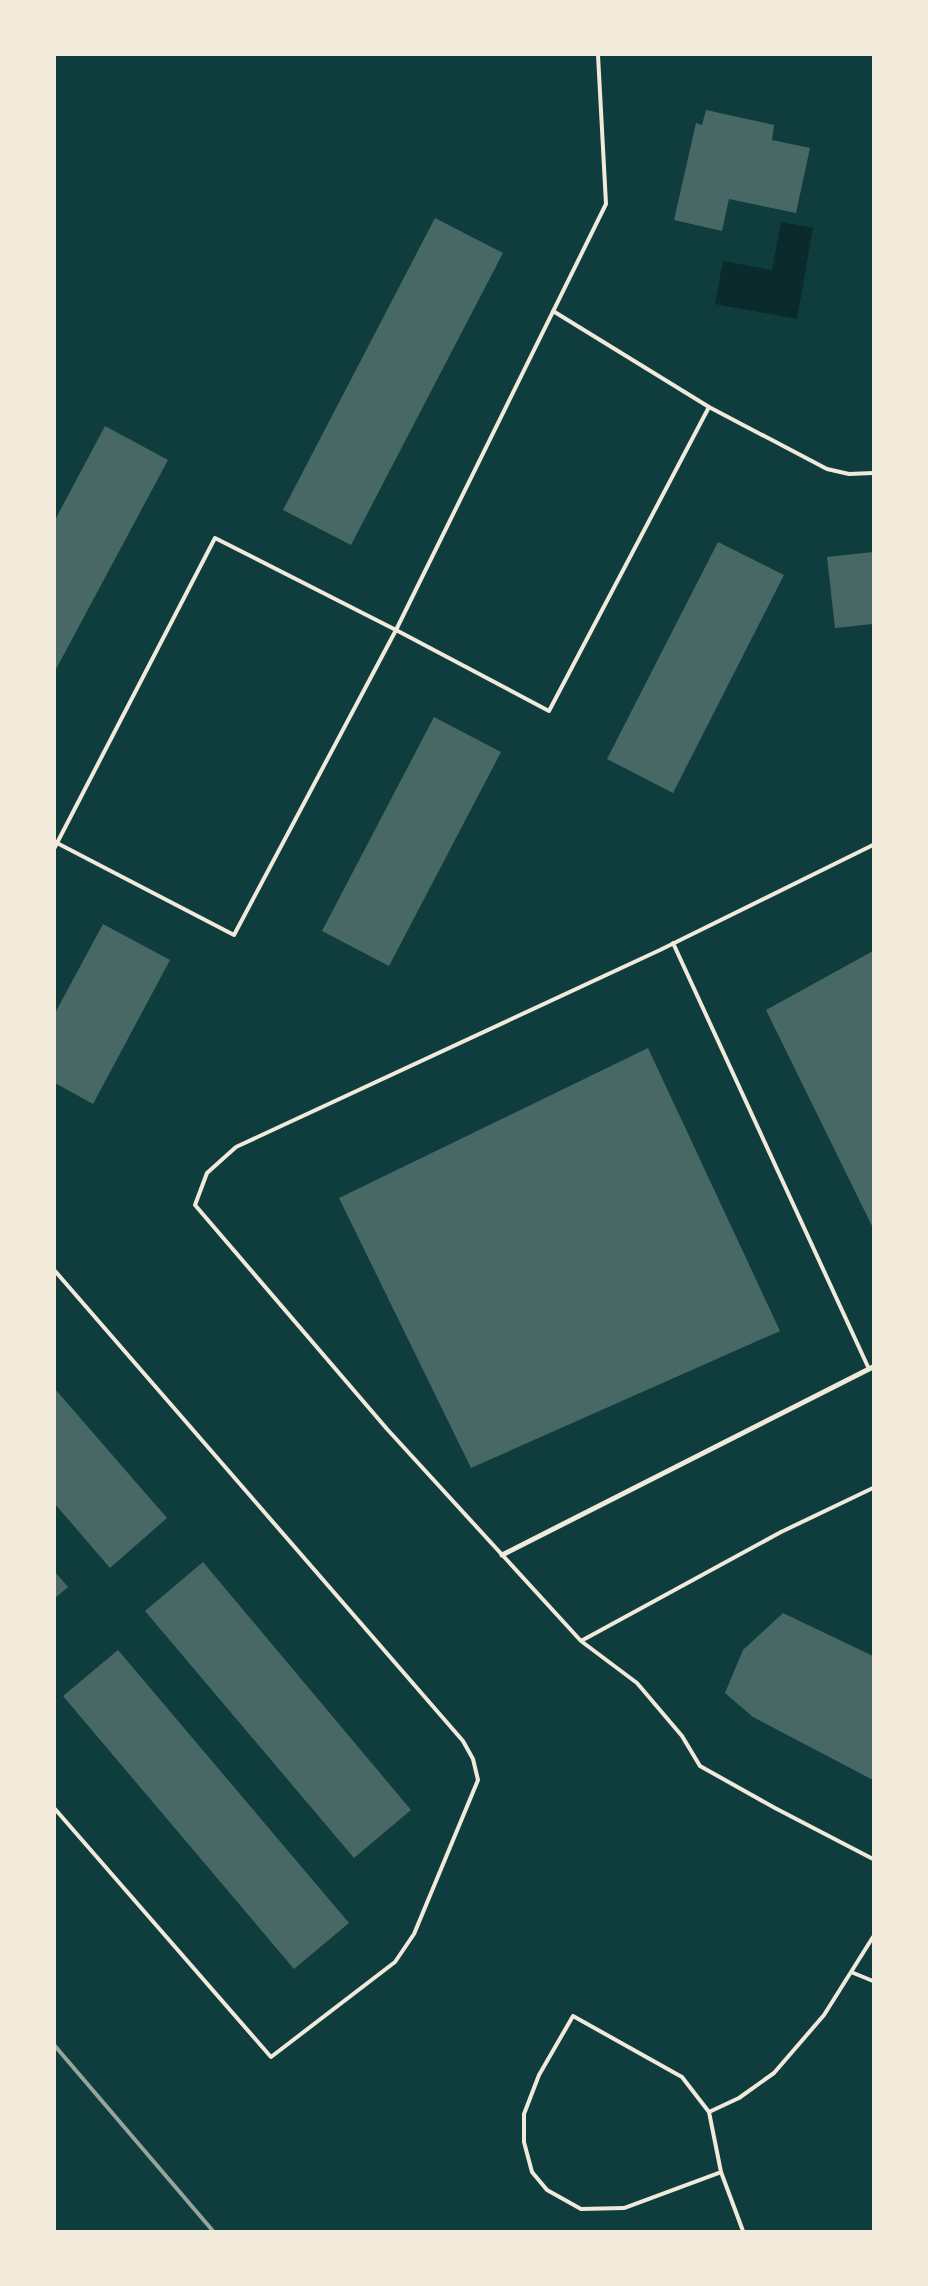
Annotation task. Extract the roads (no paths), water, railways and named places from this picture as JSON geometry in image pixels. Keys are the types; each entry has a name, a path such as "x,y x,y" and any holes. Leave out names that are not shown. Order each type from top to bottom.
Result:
{"street":[{"path":"502,1555 871,1368"}],"lane":[{"path":"598,55 606,204 396,630 234,934 56,844 215,538 396,630 549,711 709,407"},
{"path":"554,311 709,407 827,469 849,474 873,473"},
{"path":"873,845 673,943 236,1147 206,1173 195,1205 387,1428 502,1555 581,1640 636,1682 682,1736 700,1766 873,1859"},
{"path":"673,943 871,1368"},
{"path":"55,1271 462,1741 473,1759 478,1780 414,1934 394,1962 272,2057 55,1809"},
{"path":"581,1640 780,1532 873,1488"},
{"path":"709,2112 738,2098 774,2073 824,2016 873,1937"},
{"path":"851,1972 873,1981"},
{"path":"721,2172 624,2208 581,2209 547,2190 532,2172 524,2142 524,2114 539,2075 573,2016 682,2076 709,2112 721,2172 743,2231"}],"water":[{"path":"781,222 813,228 797,319 715,304 723,261 772,270"}],"railway":[{"path":"55,2046 213,2231"}]}
